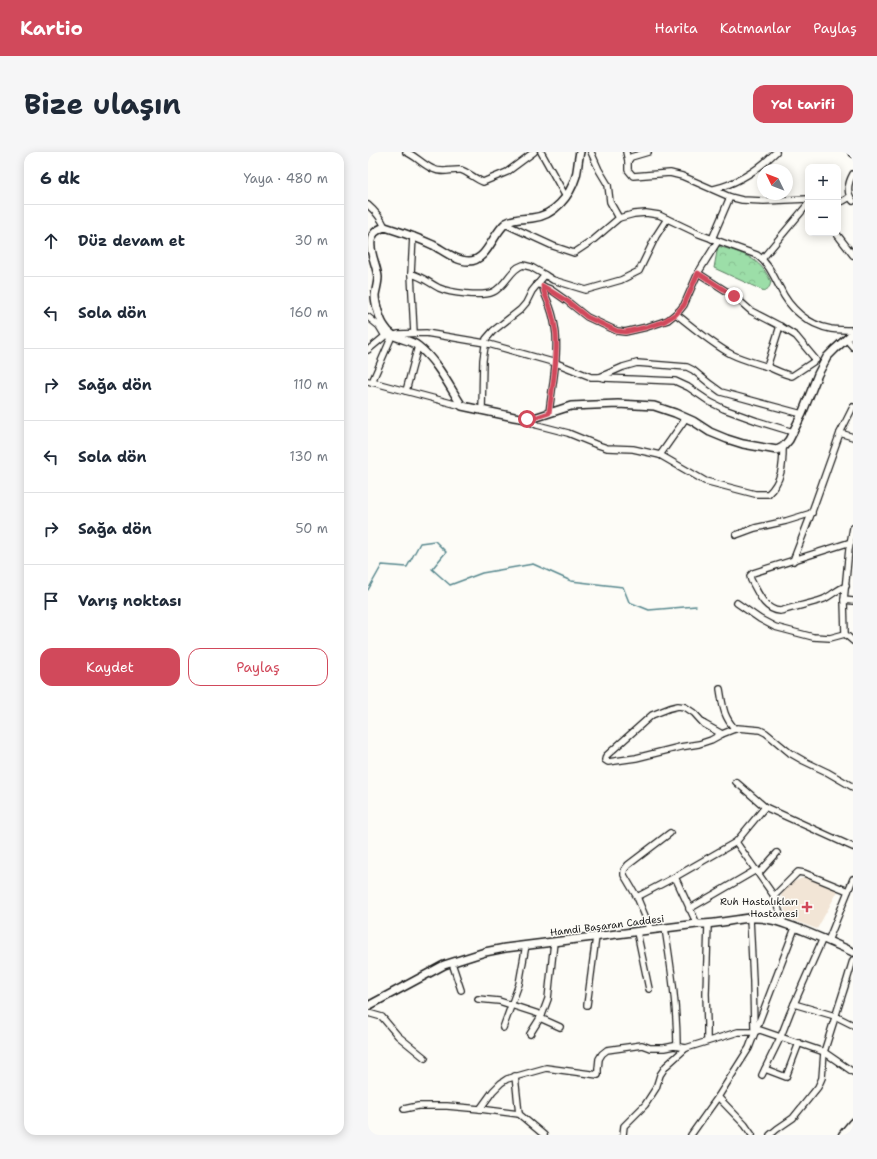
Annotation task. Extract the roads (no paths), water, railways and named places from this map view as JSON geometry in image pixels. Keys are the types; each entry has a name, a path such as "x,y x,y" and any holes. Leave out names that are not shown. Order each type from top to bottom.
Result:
{"main road":[{"path":"843,1135 853,1123"}],"street":[{"path":"406,152 432,169 441,172 460,170 465,171 483,182 507,172 534,152"},
{"path":"541,152 566,197"},
{"path":"389,336 384,327 375,296 378,276 370,237 376,230 385,227 413,236 458,259 465,261 476,260 481,257 505,224 513,220 544,216 557,207 566,197 574,182 580,152"},
{"path":"592,152 596,165 608,185 610,202 619,218"},
{"path":"626,152 628,170 633,176 670,173 682,176 742,200 764,201 805,199"},
{"path":"628,161 631,157 648,152"},
{"path":"714,190 741,180 760,168 776,152"},
{"path":"841,202 851,199 848,191 850,178 853,174"},
{"path":"540,286 567,301 587,317 621,332 663,322 676,314 684,305 715,240 730,196"},
{"path":"368,205 381,219 385,227"},
{"path":"762,259 805,208"},
{"path":"505,224 553,246 574,252 592,241 619,218 634,214 646,213 660,215 715,240 751,252 762,259 772,272 785,298 798,312 821,326 838,330 853,330"},
{"path":"411,274 421,277 439,288 449,291 465,294 482,294 493,292 504,283 516,269 523,265 531,266 553,280 586,290 621,280 639,271 656,236 667,219"},
{"path":"413,236 411,274 414,333"},
{"path":"838,236 853,255"},
{"path":"698,273 734,296 751,310 796,336 820,362"},
{"path":"482,410 484,343 488,335 524,307 540,286 545,275"},
{"path":"540,286 549,306 554,324 556,346 556,363 549,413"},
{"path":"676,314 701,334 731,354 752,363 792,376 820,362 827,357 834,348 853,333"},
{"path":"368,318 389,336 411,342 418,346 440,370 462,406"},
{"path":"767,367 780,326"},
{"path":"368,350 389,336 414,333 426,333 484,343 556,363 591,376 600,376 604,378 675,381 688,387 710,402 724,409 793,432"},
{"path":"389,336 370,382 462,406 522,418 534,418 572,406 618,404 654,406 693,421 710,432 727,439 743,444 777,450 783,447 789,440 802,414 818,374 820,362"},
{"path":"846,339 853,347"},
{"path":"406,391 418,346"},
{"path":"600,376 637,363 687,367 694,370 721,392 802,414"},
{"path":"793,560 812,513 840,433 853,407"},
{"path":"522,418 537,425 568,433 607,448 633,449 660,455 705,481 755,494 768,494 774,488 783,465 783,447"},
{"path":"660,455 686,418"},
{"path":"840,433 853,437"},
{"path":"736,535 755,528 812,513"},
{"path":"853,528 844,600 845,634 853,641"},
{"path":"846,586 819,600 780,611 773,610 766,604 750,576 753,573 851,542"},
{"path":"844,600 853,601"},
{"path":"737,603 775,628 813,638 830,638 845,634"},
{"path":"720,689 724,712 728,722 735,729"},
{"path":"722,734 704,724 694,713 685,707 678,706 652,715 606,756 605,760 608,762 636,758 699,744 737,728 760,730 790,753 828,772 853,787"},
{"path":"736,782 765,807 853,847"},
{"path":"637,897 736,842 765,807"},
{"path":"651,930 637,897 624,873 626,867 670,833"},
{"path":"736,842 758,871 774,896 783,922"},
{"path":"689,909 758,871 777,853"},
{"path":"774,896 798,872 848,891"},
{"path":"675,877 697,924"},
{"path":"799,1043 786,1077 764,1072 794,1004 853,879"},
{"path":"750,918 754,1032"},
{"name":"Hamdi Başaran Caddesi","path":"368,1006 444,965 485,952 526,945 750,918 771,919 783,922 853,952"},
{"path":"707,1041 706,994 708,924"},
{"path":"665,928 677,1024 676,1046"},
{"path":"691,1135 718,1097 749,1048 795,928"},
{"path":"638,932 649,988"},
{"path":"587,1005 596,937"},
{"path":"530,1034 546,1008 550,989 554,942"},
{"path":"503,1028 519,984 526,945"},
{"path":"770,1135 793,1118 818,1088 822,1078 824,1052 835,1016 850,982 853,960"},
{"path":"452,963 461,990"},
{"path":"478,999 499,1001 511,1005 541,1016 560,1028"},
{"path":"794,1004 835,1016 853,1025"},
{"path":"368,1013 382,1017 398,1036 425,1058"},
{"path":"623,1135 624,1126 646,1105 656,1088 660,1075 666,1066 686,1048 738,1032 754,1032 760,1030 781,1036 824,1052 853,1072"},
{"path":"480,1109 493,1091 507,1078 546,1068 598,1075 599,1059 607,1050 642,1045 650,1048 676,1046 686,1048"},
{"path":"515,1076 519,1114"},
{"path":"718,1097 745,1125 752,1135"},
{"path":"404,1109 418,1106 447,1106 519,1114 544,1135"}],"waterway":[{"path":"368,590 382,565 407,567 420,543 435,541 446,552 432,569 450,585 482,573 533,564 571,581 623,587 629,602 649,610 696,606"}],"place":[{"name":"Ruh Hastalıkları Hastanesi","path":"807,907"}]}
